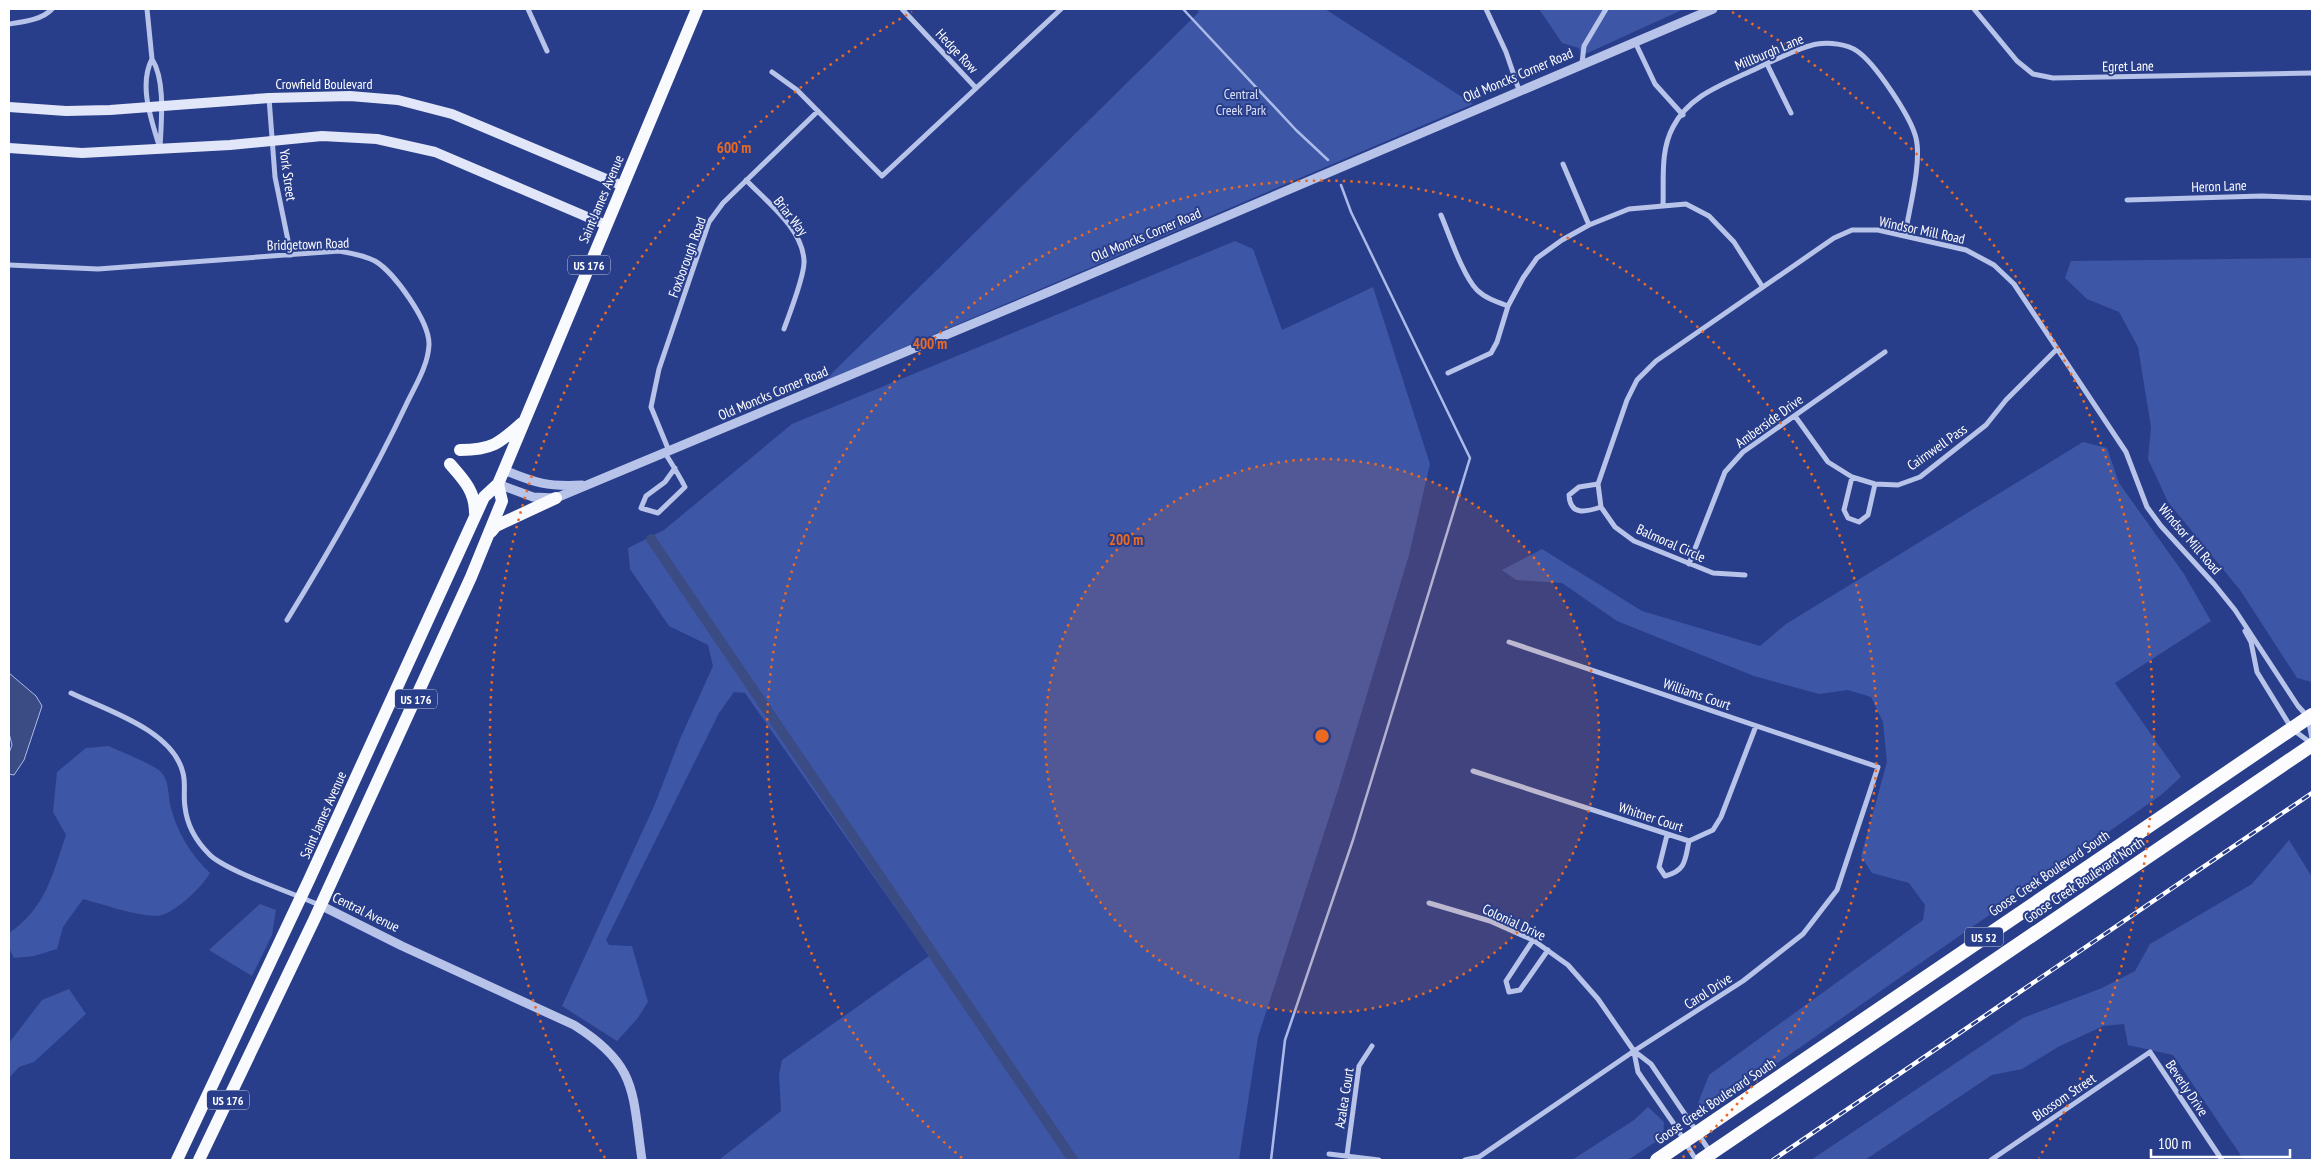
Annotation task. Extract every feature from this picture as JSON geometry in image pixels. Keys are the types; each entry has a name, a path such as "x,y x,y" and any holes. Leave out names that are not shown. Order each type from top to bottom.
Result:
{"highway":[{"name":"Goose Creek Boulevard South","path":"1656,1160 2310,716"},
{"name":"Goose Creek Boulevard North","path":"1706,1157 2312,744"}],"main road":[{"name":"Saint James Avenue","path":"177,1160 301,896 475,516 484,498 498,484 697,9"},
{"name":"Crowfield Boulevard","path":"9,107 66,111 148,108 269,98 350,96 398,100 452,114 623,186"},
{"path":"9,148 82,154 230,145 272,139 322,136 377,139 434,152 606,225"},
{"path":"460,450 490,448 500,443 524,422"},
{"path":"450,464 469,486 475,501 475,516"},
{"name":"Saint James Avenue","path":"199,1160 440,646 502,501 498,484"},
{"path":"488,536 496,526 556,498"}],"street":[{"path":"9,24 26,22 49,13 52,9"},
{"path":"148,9 152,59 158,68 161,107 160,149"},
{"path":"528,9 546,51"},
{"name":"Hedge Row","path":"902,9 976,88"},
{"path":"772,72 797,90 882,176 1061,9"},
{"path":"1486,9 1506,52 1519,90"},
{"path":"1582,63 1584,46 1606,9"},
{"name":"Old Moncks Corner Road","path":"556,498 1713,9"},
{"name":"Egret Lane","path":"1974,9 2017,61 2034,74 2053,78 2312,73"},
{"path":"1635,42 1655,84 1682,115"},
{"name":"Millburgh Lane","path":"1663,205 1664,152 1673,127 1698,97 1767,64 1816,44 1837,44 1857,51 1873,66 1906,114 1916,138 1916,163 1905,235"},
{"path":"152,59 146,70 148,108 160,149"},
{"path":"1767,64 1791,113"},
{"name":"York Street","path":"269,98 275,177 291,255"},
{"name":"Foxborough Road","path":"675,468 665,482 646,496 641,508 658,513 685,487 667,452 651,407 659,370 709,222 723,203 818,111"},
{"path":"1564,164 1589,225"},
{"name":"Briar Way","path":"746,180 785,222 798,240 804,262 793,305 784,329"},
{"name":"Heron Lane","path":"2127,200 2262,196 2312,198"},
{"path":"1448,374 1491,353 1498,342 1508,306 1523,278 1537,258 1562,240 1589,225 1629,209 1686,204 1710,216 1734,242 1762,286"},
{"path":"1441,215 1469,279 1476,290 1487,298 1508,306"},
{"name":"Windsor Mill Road","path":"1598,484 1627,400 1637,380 1656,361 1834,238 1852,230 1878,230 1966,250 1994,264 2014,284 2126,452 2147,507 2161,526 2235,610 2298,706 2310,716 2312,739"},
{"name":"Bridgetown Road","path":"9,265 98,269 339,251 358,254 376,262 393,278 411,302 424,324 429,344 424,367 389,440 325,557 287,620"},
{"name":"Cairnwell Pass","path":"1795,416 1828,462 1852,477 1875,484 1898,485 1920,477 1986,425 2006,400 2056,349"},
{"name":"Amberside Drive","path":"1689,564 1725,472 1743,452 1885,352"},
{"path":"504,470 538,484 556,486 589,484"},
{"path":"1852,477 1844,510 1848,518 1859,522 1868,515 1875,484"},
{"path":"498,484 533,497 556,498"},
{"path":"1598,484 1578,487 1569,495 1569,502 1574,509 1583,513 1601,507"},
{"name":"Balmoral Circle","path":"1598,484 1601,507 1615,528 1634,541 1713,573 1745,575"},
{"name":"Windsor Mill Road","path":"2235,610 2251,642 2257,672 2292,729"},
{"name":"Williams Court","path":"1509,642 1878,767"},
{"name":"Central Avenue","path":"71,694 162,739 176,756 183,771 185,806 189,825 198,841 210,856 234,869 320,905 402,946 574,1026 598,1040 613,1055 628,1080 634,1104 642,1160"},
{"name":"Whitner Court","path":"1473,771 1689,841 1713,830 1721,817 1756,726"},
{"path":"2292,729 2312,744"},
{"name":"Carol Drive","path":"1465,1160 1479,1157 1634,1051 1743,981 1803,934 1837,890 1878,767"},
{"path":"1667,835 1659,868 1665,876 1674,874 1683,866 1689,841"},
{"name":"Colonial Drive","path":"1429,903 1490,921 1533,940 1568,965 1598,999 1634,1051 1651,1064 1698,1132 1706,1157"},
{"path":"1533,940 1506,981 1509,992 1520,990 1548,950"},
{"name":"Azalea Court","path":"1347,1155 1359,1066 1372,1046"},
{"name":"Colonial Drive","path":"1634,1051 1638,1072 1696,1160"},
{"name":"Blossom Street","path":"1991,1160 2150,1052"},
{"name":"Beverly Drive","path":"2150,1052 2222,1160"},
{"path":"1329,1154 1379,1160"}],"green space":[{"name":"Central Creek Park","path":"1196,9 1325,9 1473,104 823,382 1199,12"},
{"path":"1539,9 1684,9 1581,56 1579,48 1562,43"},
{"path":"1235,241 1253,249 1282,330 1373,287 1430,464 1409,555 1339,787 1258,1037 1239,1160 719,1160 781,1111 779,1075 782,1060 929,956 745,693 734,692 719,713 606,940 609,945 632,946 648,1002 637,1019 617,1041 562,1006 655,804 680,739 713,666 708,645 669,626 630,569 628,548 664,530 792,424"},
{"path":"2312,258 2312,682 2297,678 2240,590 2168,502 2148,459 2151,427 2138,347 2119,312 2087,299 2065,278 2071,261"},
{"path":"2083,442 2107,448 2119,483 2184,574 2211,621 2115,683 2181,777 2161,795 1709,1111 1698,1103 1709,1075 1923,920 1925,905 1909,883 1872,873 1861,856 1887,762 1883,722 1871,697 1848,690 1819,694 1754,676 1617,621 1562,583 1516,580 1502,570 1542,549 1642,611 1760,646 1786,624"},
{"path":"109,746 161,772 167,783 170,804 180,833 210,873 201,886 186,900 163,915 138,914 83,899 63,927 57,949 34,956 14,958 9,948 9,933 32,913 40,902 52,877 66,835 53,812 57,772 86,748"},
{"path":"2289,840 2312,877 2312,1160 2244,1160 2173,1055 2128,1045 2124,1024 2103,1026 2058,1047 2022,1069 1992,1075 1865,1160 1811,1160 2023,1018 2102,988 2135,971 2150,944 2252,884"},
{"path":"260,904 276,910 272,935 252,976 209,950"},
{"path":"69,989 86,1014 34,1062 19,1067 9,1078 9,1043 42,1000"},
{"path":"1648,1107 1664,1122 1663,1137 1628,1160 1572,1160 1634,1120"}],"shaded area":[{"path":"9,673 36,696 42,706 24,760 14,775 9,774 9,753 12,745 9,733"}],"waterway":[{"path":"1183,9 1296,130 1328,160"},
{"path":"1271,1160 1285,1040 1353,840 1470,458 1351,212 1341,185"},
{"path":"651,539 1073,1160"}],"railway":[{"path":"1773,1160 2312,793"}]}
